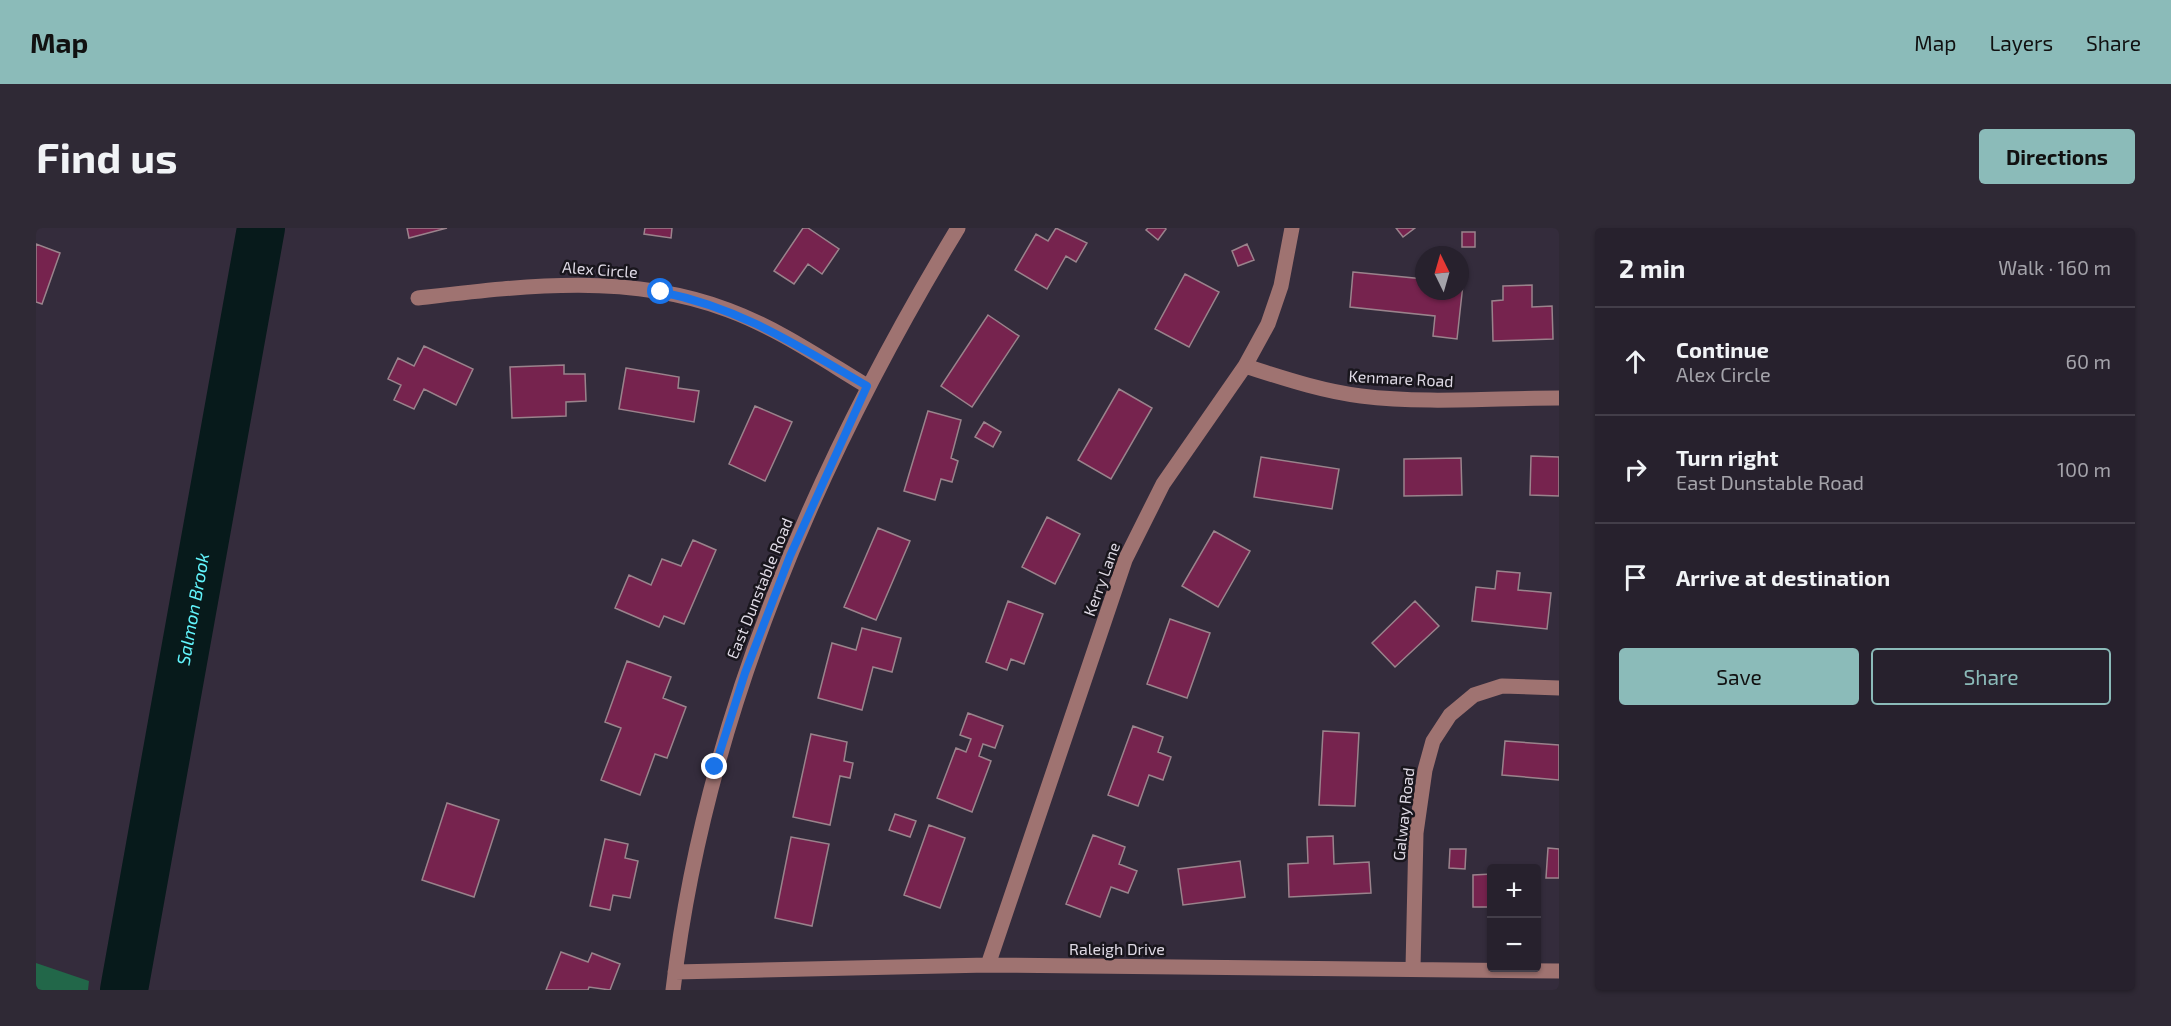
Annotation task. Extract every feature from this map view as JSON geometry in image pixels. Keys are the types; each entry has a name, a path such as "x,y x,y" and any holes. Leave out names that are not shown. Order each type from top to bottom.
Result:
{"street":[{"name":"East Dunstable Road","path":"673,990 697,841 715,767 745,673 790,556 867,386 958,228"},
{"name":"Kerry Lane","path":"988,965 1125,560 1163,484 1245,366 1268,324 1281,286 1292,228"},
{"name":"Alex Circle","path":"418,298 528,285 580,284 681,296 730,310 776,333 867,386"},
{"name":"Kenmare Road","path":"1245,366 1326,390 1361,396 1400,399 1559,398"},
{"name":"Galway Road","path":"1413,968 1416,833 1425,770 1433,741 1450,715 1474,695 1503,686 1559,688"},
{"name":"Raleigh Drive","path":"675,972 988,965 1559,971"}],"green space":[{"path":"36,963 89,981 88,990 36,990"}],"building":[{"path":"407,228 447,228 409,238"},
{"path":"645,228 672,228 671,238 644,234"},
{"path":"803,228 808,228 839,249 822,274 808,264 794,284 774,271"},
{"path":"1056,228 1087,243 1076,262 1066,256 1047,289 1015,270 1036,234 1048,241"},
{"path":"1148,228 1166,229 1158,240 1146,230"},
{"path":"1396,228 1415,228 1403,237"},
{"path":"1462,232 1475,232 1475,247 1462,246"},
{"path":"36,244 60,253 42,304 36,302"},
{"path":"1247,244 1254,260 1238,266 1232,251"},
{"path":"1353,272 1415,278 1415,300 1461,300 1457,339 1433,336 1435,316 1350,307"},
{"path":"1185,274 1219,292 1189,347 1155,329"},
{"path":"1532,285 1532,307 1552,306 1553,339 1493,341 1492,301 1503,300 1503,286"},
{"path":"988,315 1019,336 972,407 941,386"},
{"path":"424,346 473,369 456,405 424,389 414,409 394,400 401,385 388,379 398,358 414,366"},
{"path":"564,365 564,374 585,374 586,401 566,402 566,416 512,418 510,367"},
{"path":"626,368 679,377 678,388 699,391 694,422 619,409"},
{"path":"1119,389 1152,408 1111,479 1078,460"},
{"path":"755,406 792,422 765,481 729,464"},
{"path":"928,411 961,420 951,458 958,461 952,482 941,479 935,500 904,491"},
{"path":"984,422 1001,432 993,447 975,437"},
{"path":"1531,456 1559,457 1559,496 1530,495"},
{"path":"1261,457 1339,469 1332,509 1254,497"},
{"path":"1461,458 1462,495 1404,496 1404,459"},
{"path":"1047,517 1080,534 1055,584 1022,567"},
{"path":"878,528 910,541 876,620 844,607"},
{"path":"1214,531 1250,551 1218,607 1182,586"},
{"path":"693,540 716,550 684,624 664,616 659,627 615,608 629,575 651,585 662,559 681,566"},
{"path":"1497,571 1520,573 1518,590 1551,593 1547,629 1472,621 1476,587 1495,589"},
{"path":"1008,601 1043,614 1024,664 1011,659 1007,670 986,662"},
{"path":"1415,601 1439,626 1395,667 1372,643"},
{"path":"1170,619 1210,633 1187,698 1147,684"},
{"path":"862,628 901,638 892,672 873,667 862,710 818,698 832,643 856,650"},
{"path":"627,661 671,677 663,698 686,707 667,758 655,754 640,795 601,780 621,728 605,722"},
{"path":"968,713 1003,726 995,748 983,744 979,756 991,761 972,812 937,798 956,748 966,752 971,739 960,735"},
{"path":"1133,726 1163,737 1158,752 1171,757 1163,780 1149,775 1138,806 1108,795"},
{"path":"1323,731 1359,733 1355,806 1319,805"},
{"path":"811,734 847,742 844,761 853,763 850,778 840,776 830,825 793,817"},
{"path":"1505,741 1559,745 1559,780 1502,775"},
{"path":"447,803 499,820 474,897 422,880"},
{"path":"895,814 916,821 910,837 889,830"},
{"path":"929,825 965,838 940,908 904,895"},
{"path":"1093,835 1125,847 1119,864 1137,871 1128,893 1111,887 1100,917 1066,904"},
{"path":"1333,836 1334,864 1369,862 1371,893 1289,897 1288,864 1308,863 1307,837"},
{"path":"791,837 829,844 812,926 775,918"},
{"path":"605,839 628,844 625,858 638,861 630,898 613,895 610,910 590,906"},
{"path":"1548,848 1559,849 1559,878 1546,878"},
{"path":"1450,849 1466,849 1465,869 1449,868"},
{"path":"1240,861 1245,897 1183,905 1178,869"},
{"path":"1487,874 1487,907 1473,907 1473,875"},
{"path":"561,952 588,962 592,953 620,964 610,990 589,987 588,990 546,990"}],"waterway":[{"name":"Salmon Brook","path":"124,990 261,228"}],"route":[{"path":"661,292 700,300 730,310 776,333 867,386 790,556 745,673 715,767"}]}
